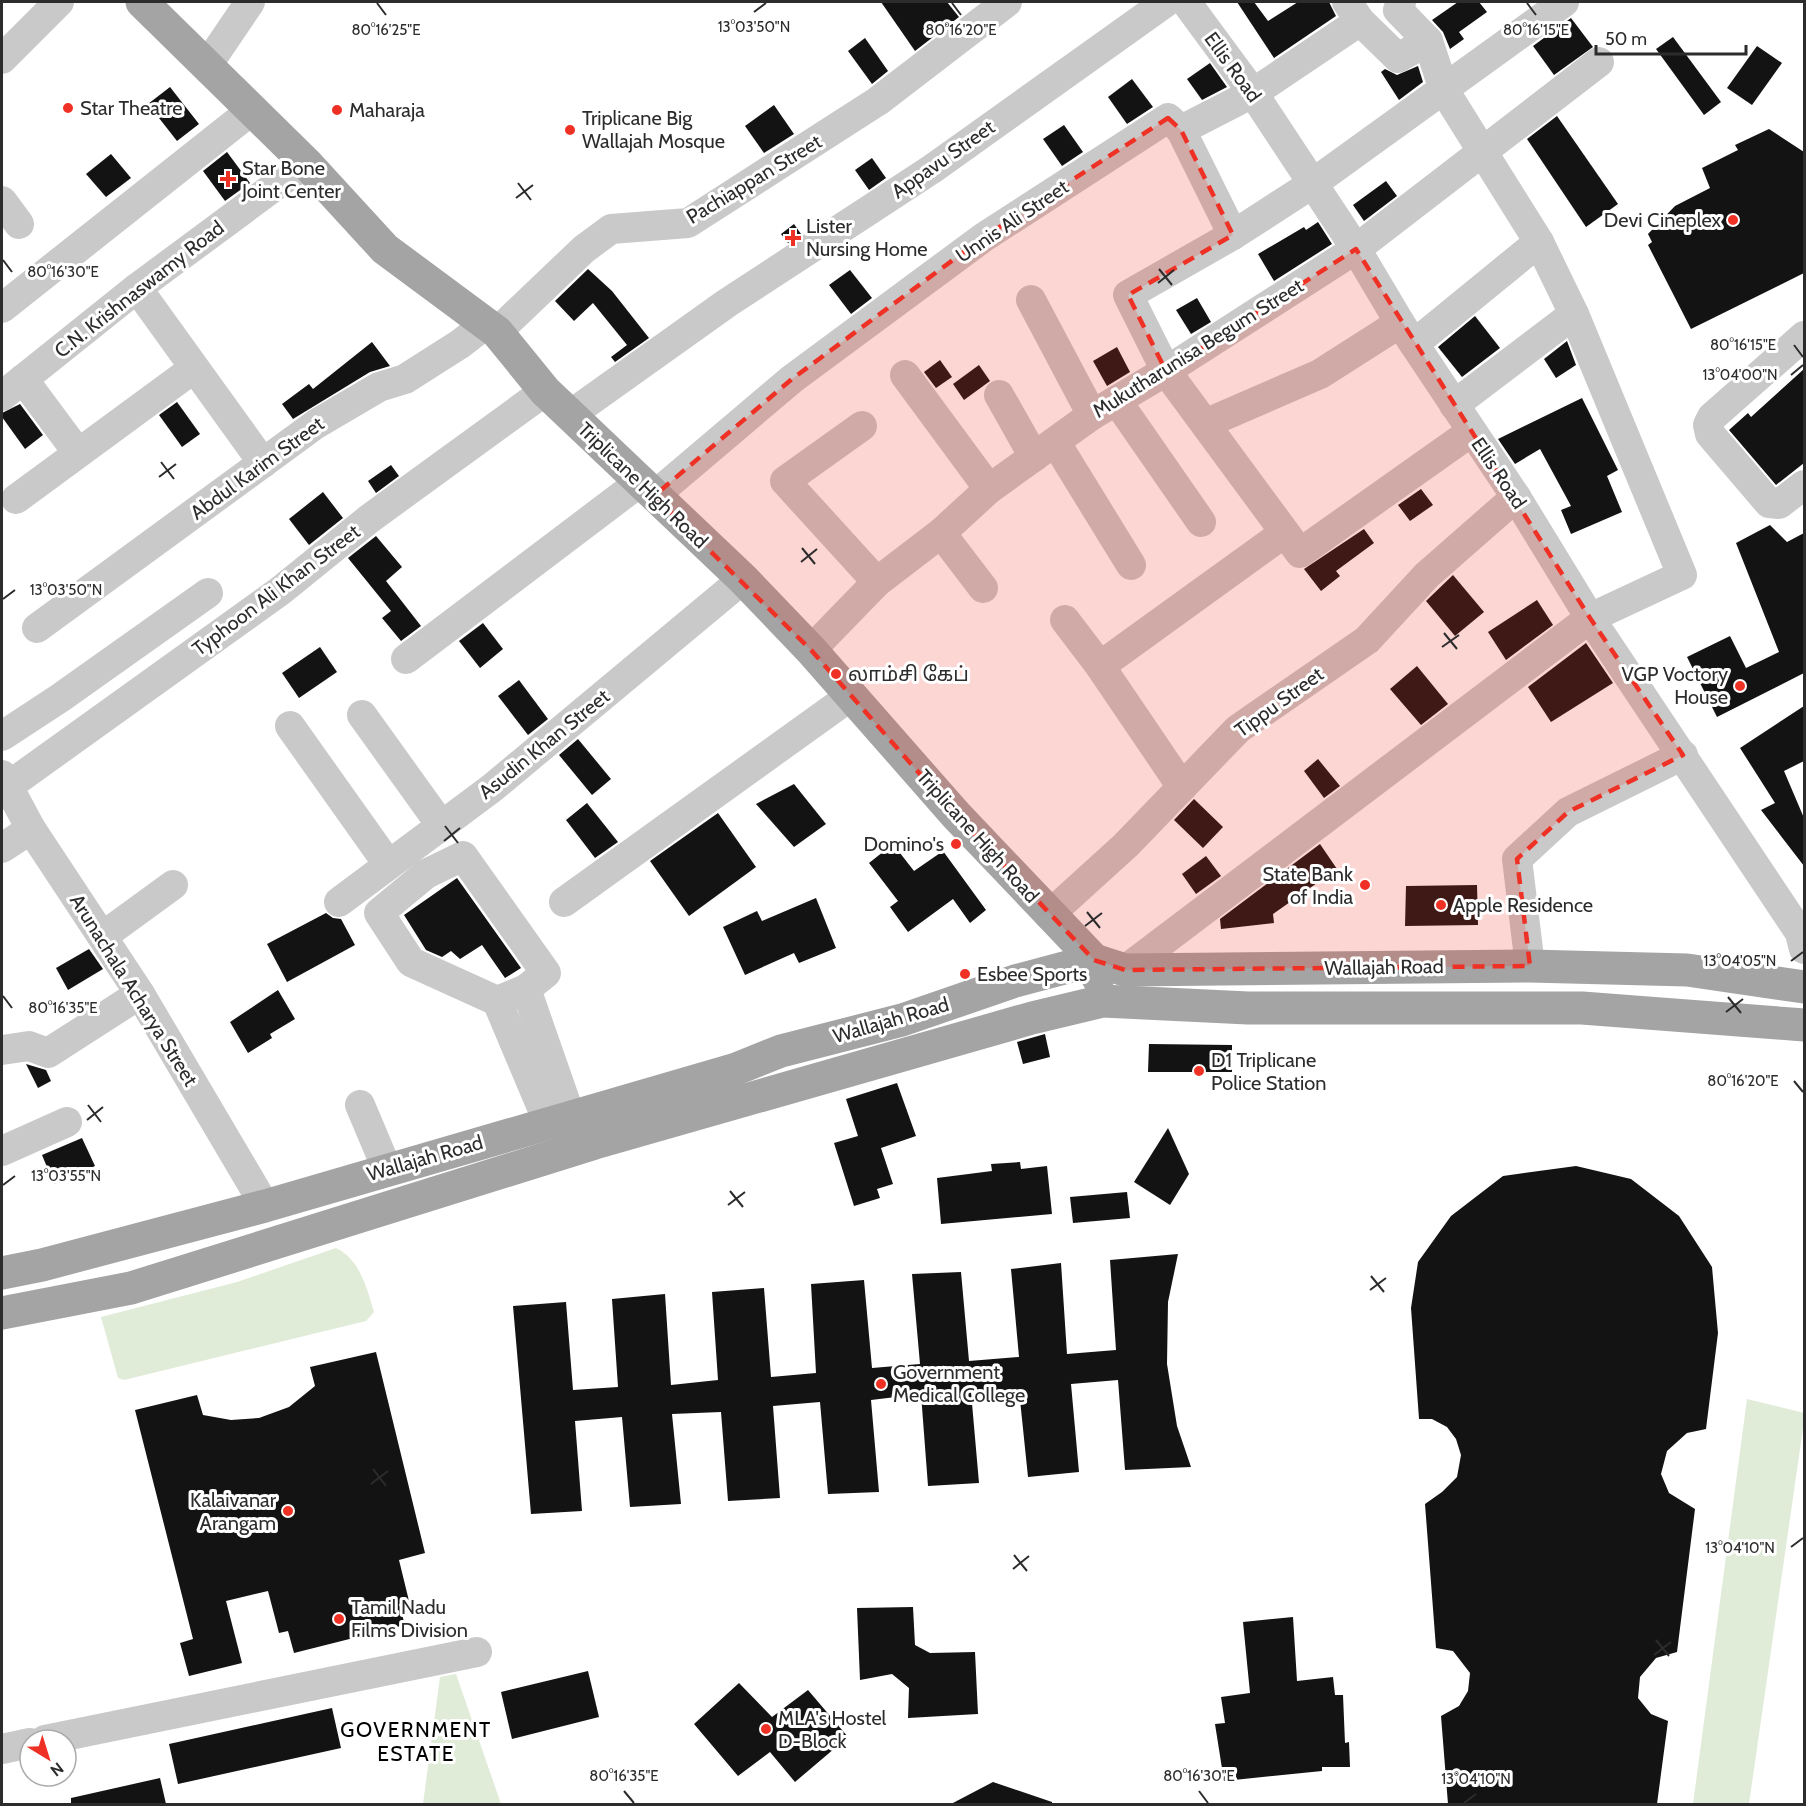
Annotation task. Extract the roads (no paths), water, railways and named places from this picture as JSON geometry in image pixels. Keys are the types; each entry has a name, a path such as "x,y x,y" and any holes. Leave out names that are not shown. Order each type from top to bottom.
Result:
{"main road":[{"name":"Triplicane High Road","path":"142,2 208,64 306,163 385,249 492,328 545,391 743,579 852,695 956,815 1094,960"},
{"name":"Wallajah Road","path":"2,1273 53,1262 265,1206 559,1118 736,1069 791,1048 902,1020 1015,981 1094,960 1125,970 1530,966 1687,970 1804,987"},
{"path":"1094,960 1103,1001"},
{"name":"Wallajah Road","path":"2,1313 131,1288 618,1137 1032,1018 1103,1001 1248,1008 1582,1008 1803,1027"}],"street":[{"path":"2,59 59,2"},
{"path":"208,64 250,2"},
{"name":"Pachiappan Street","path":"492,328 584,249 611,229 688,223 878,101 1007,2"},
{"name":"Appavu Street","path":"570,415 727,303 932,169 1166,2"},
{"name":"Ellis Road","path":"1186,2 1253,93 1356,249 1407,333 1516,497 1590,618 1800,933 1804,949"},
{"path":"1125,970 1590,618 1682,575 1574,314 1539,242 1481,153 1444,90 1428,41 1398,10 1401,2"},
{"path":"1471,432 1300,554 1207,423 1166,371 1128,295 1233,235 1312,184 1564,2"},
{"path":"1233,235 1181,130 1253,93 1353,11 1398,57 1428,41"},
{"name":"Mukutharunisa Begum Street","path":"811,650 877,582 941,533 989,489 1105,408 1356,249 1599,62"},
{"path":"2,308 252,110"},
{"name":"Unnis Ali Street","path":"647,489 984,237 1168,117 1181,130"},
{"name":"C.N. Krishnaswamy Road","path":"12,388 137,288 306,163"},
{"path":"2,201 19,224"},
{"path":"1207,423 1407,333 1539,242"},
{"path":"137,288 193,369 263,463"},
{"path":"1031,300 1105,408 1201,522"},
{"path":"1454,405 1574,314"},
{"name":"Abdul Karim Street","path":"37,628 316,424 379,387 405,379 460,344 492,328"},
{"path":"1804,336 1712,417 1708,425 1710,434 1769,503 1779,504 1804,485"},
{"path":"16,499 193,369"},
{"path":"905,375 989,489"},
{"path":"12,388 78,453"},
{"name":"Typhoon Ali Khan Street","path":"4,781 280,591 369,519 545,391"},
{"path":"999,394 1045,450 1131,565"},
{"path":"862,426 784,481 877,582"},
{"path":"406,658 647,489"},
{"name":"Tippu Street","path":"1049,915 1126,845 1238,729 1367,640 1427,575 1516,497"},
{"path":"941,533 982,588"},
{"path":"1100,666 1284,533"},
{"name":"Asudin Khan Street","path":"339,902 492,788 743,579"},
{"path":"2,736 60,698 208,593"},
{"path":"1065,620 1100,666 1182,786"},
{"path":"564,902 852,695"},
{"path":"362,714 441,825"},
{"path":"290,726 388,864"},
{"path":"1530,966 1517,859 1568,812 1683,755"},
{"name":"Arunachala Acharya Street","path":"4,781 30,829 140,994 265,1206"},
{"path":"2,848 30,829"},
{"path":"497,1001 525,989 546,973 463,856 426,874 379,913 411,962 497,1001 559,1118"},
{"path":"103,936 173,885"},
{"path":"525,989 559,1118"},
{"path":"2,1050 30,1046 48,1053 140,994"},
{"path":"360,1106 387,1169"},
{"path":"2,1151 67,1122"},
{"path":"78,1733 477,1652"},
{"path":"2,1749 18,1746"}],"place":[{"name":"Star Theatre","path":"68,108"},
{"name":"Maharaja","path":"337,110"},
{"name":"Triplicane Big Wallajah Mosque","path":"570,130"},
{"name":"Star Bone Joint Center","path":"228,179"},
{"name":"Devi Cineplex","path":"1733,220"},
{"name":"Lister Nursing Home","path":"793,238"},
{"name":"லாம்சி கேப்","path":"836,674"},
{"name":"VGP Voctory House","path":"1740,686"},
{"name":"Domino's","path":"956,844"},
{"name":"State Bank of India","path":"1365,885"},
{"name":"Apple Residence","path":"1441,905"},
{"name":"Esbee Sports","path":"965,974"},
{"name":"D1 Triplicane Police Station","path":"1199,1071"},
{"name":"Government Medical College","path":"881,1384"},
{"name":"Kalaivanar Arangam","path":"288,1511"},
{"name":"Tamil Nadu Films Division","path":"339,1619"},
{"name":"MLA's Hostel D-Block","path":"766,1729"}],"district":[{"name":"GOVERNMENT ESTATE","path":"416,1742"}]}
